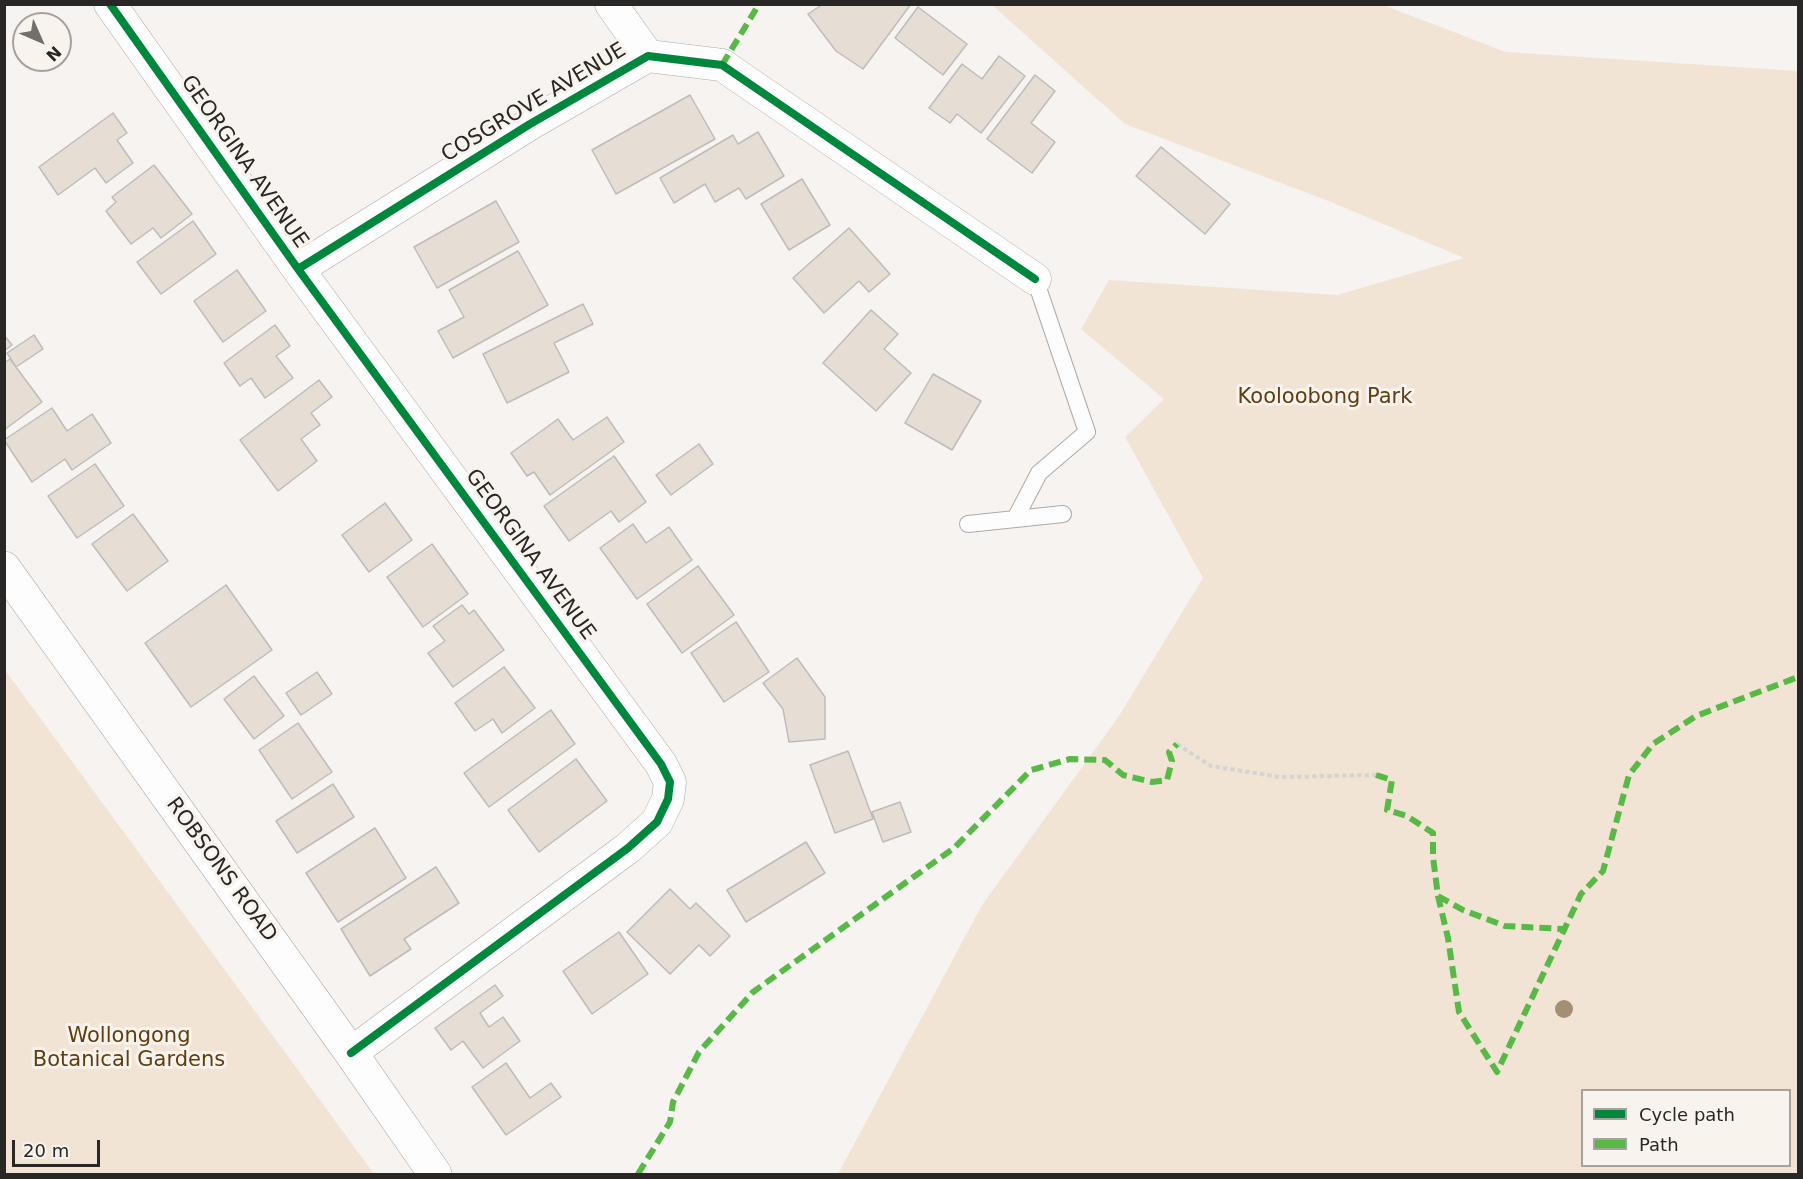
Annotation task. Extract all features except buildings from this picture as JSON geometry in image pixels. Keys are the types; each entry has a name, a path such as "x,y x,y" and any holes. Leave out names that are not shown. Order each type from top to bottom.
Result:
{"main road":[{"name":"ROBSONS ROAD","path":"4,568 435,1174"}],"street":[{"name":"GEORGINA AVENUE","path":"110,4 298,269 661,764 670,782 668,799 657,822 628,848 351,1053"},
{"path":"611,4 648,56"},
{"name":"COSGROVE AVENUE","path":"298,269 530,124 648,56 723,65 1035,279"}],"lane":[{"path":"1015,519 1039,473 1087,432 1035,279"},
{"path":"968,524 1063,514"}],"path":[{"path":"1178,744 1211,766 1280,777 1376,775"}],"green space":[{"name":"Kooloobong Park","path":"992,5 1383,5 1506,52 1798,71 1798,1174 838,1174 982,905 1117,719 1203,578 1125,437 1164,399 1081,329 1109,280 1337,295 1464,258 1331,202 1125,124"},
{"name":"Wollongong Botanical Gardens","path":"5,670 268,1029 374,1174 5,1174"}],"marked path":[{"path":"722,65 756,9"},
{"path":"1376,775 1392,780 1387,810 1407,816 1433,833 1433,857 1438,896 1448,938 1459,1012 1497,1072 1581,894 1603,871 1629,775 1653,744 1696,716 1798,677"},
{"path":"638,1174 670,1122 673,1102 699,1052 753,992 954,848 1031,770 1070,759 1105,760 1123,775 1152,782 1167,780 1172,761 1169,752 1177,744"},
{"path":"1438,896 1463,910 1505,926 1564,929"}],"cycle path":[{"path":"110,4 298,269 661,764 670,782 668,799 657,822 628,848 351,1053"},
{"path":"298,269 530,124 648,56 722,65 1035,279"}]}
